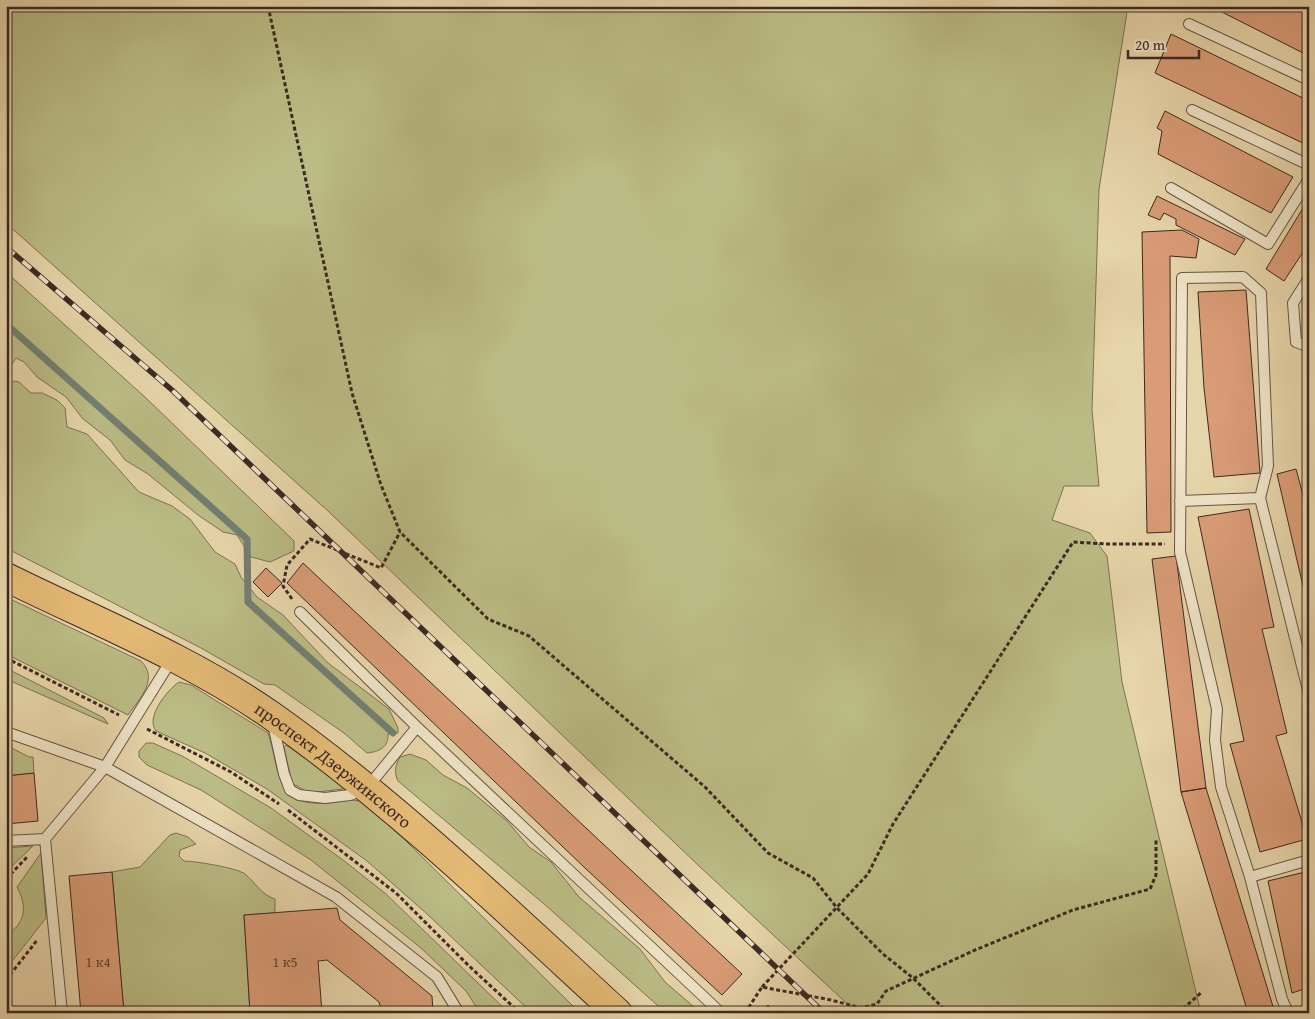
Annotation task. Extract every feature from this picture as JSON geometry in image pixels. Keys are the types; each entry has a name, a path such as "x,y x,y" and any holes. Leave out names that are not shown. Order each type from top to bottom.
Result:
{"main road":[{"name":"проспект Дзержинского","path":"6,577 173,658 272,716 366,789 488,893 618,1013"}],"lane":[{"path":"1189,24 1309,80"},
{"path":"1192,110 1309,165"},
{"path":"1171,188 1268,244 1309,179"},
{"path":"1288,1013 1282,999 1250,877 1221,787 1215,740 1217,709 1180,552 1182,278 1243,277 1261,293 1268,466 1260,498 1309,694"},
{"path":"1309,278 1293,302 1296,342 1309,347"},
{"path":"1180,501 1260,498"},
{"path":"300,612 417,727 721,1013"},
{"path":"6,841 45,838 106,767 173,658"},
{"path":"272,716 284,774 290,790 299,795 325,798 350,795 366,789 417,727"},
{"path":"6,732 106,767 336,896 437,977 459,1013"},
{"path":"45,838 62,1013"},
{"path":"1250,877 1309,860"}],"path":[{"path":"268,6 352,393 381,485 400,532 488,619 529,636 705,787 768,853 813,878 838,908 883,954 913,978 948,1013"},
{"path":"300,612 283,586 287,565 310,539 381,568 400,532"},
{"path":"745,1013 762,987 868,874 893,824 1073,542 1180,544"},
{"path":"6,658 231,772 300,819 396,893 469,966 520,1013"},
{"path":"762,987 831,1000 861,1008 877,1004 886,991 913,978 1073,910 1150,889 1156,874 1156,838"},
{"path":"6,980 53,920"},
{"path":"1178,1013 1202,992"}],"green space":[{"path":"6,6 1128,6 1099,189 1092,410 1099,486 1064,486 1052,520 1090,533 1107,556 1122,682 1201,1013 857,1013 699,866 328,511 6,223"},
{"path":"6,272 146,398 294,541 294,551 270,562 251,557 237,535 223,532 198,515 148,474 125,460 110,440 83,419 66,397 37,377 24,362 16,358 6,374"},
{"path":"14,381 19,382 31,393 42,393 57,400 65,408 67,427 87,434 139,492 172,506 190,519 215,552 235,564 241,577 257,597 283,615 328,663 389,709 398,728 398,733 388,734 387,742 382,748 367,753 344,733 275,685 264,684 201,648 6,548 6,388"},
{"path":"6,597 141,661 146,668 148,682 142,695 128,715 6,654"},
{"path":"6,668 104,718 108,724 6,679"},
{"path":"179,682 191,685 268,733 282,784 288,793 297,799 310,803 350,800 363,802 406,841 580,1013 532,1013 426,913 367,861 267,789 205,753 156,731 153,725 155,712 169,691"},
{"path":"146,743 153,743 184,757 271,808 343,860 386,894 509,1013 477,1013 475,1005 466,991 421,948 311,860 201,790 147,765 139,757 139,751"},
{"path":"6,745 29,757 33,757 34,773 6,776"},
{"path":"286,745 343,784 343,789 309,793 292,783 284,747"},
{"path":"410,754 426,760 443,775 467,788 508,822 529,847 551,862 579,897 640,949 665,982 701,1013 666,1013 543,903 398,781 396,766 398,760 400,757"},
{"path":"176,833 188,837 196,844 180,850 179,856 184,861 234,869 245,874 266,895 275,899 275,913 244,915 250,1013 124,1013 112,872 140,867 170,835"},
{"path":"33,846 6,872 6,848"},
{"path":"41,853 46,918 6,969 6,936 17,926 23,914 23,902 17,887"}],"building":[{"path":"1210,6 1305,6 1309,8 1309,56"},
{"path":"1171,34 1309,101 1307,145 1155,73"},
{"path":"1165,111 1293,177 1271,213 1158,154 1162,131 1157,128"},
{"path":"1157,196 1245,239 1235,255 1176,225 1176,219 1164,213 1160,220 1148,215"},
{"path":"1309,198 1309,243 1284,281 1266,269"},
{"path":"1182,230 1199,239 1196,258 1170,256 1171,532 1147,533 1142,232"},
{"path":"1246,290 1260,473 1214,477 1204,388 1198,292"},
{"path":"1309,299 1309,310 1304,306"},
{"path":"1296,469 1309,517 1309,612 1277,474"},
{"path":"1249,509 1274,627 1262,629 1287,733 1276,736 1307,839 1260,852 1230,744 1244,741 1198,517"},
{"path":"1176,556 1206,788 1181,792 1152,559"},
{"path":"303,563 742,974 722,995 585,868 287,583"},
{"path":"266,568 282,583 268,597 253,582"},
{"path":"34,773 38,821 6,824 6,776"},
{"path":"1206,788 1275,1013 1248,1013 1181,792"},
{"path":"1309,871 1309,1008 1304,989 1292,993 1268,881"},
{"path":"112,872 124,1013 81,1013 69,876"},
{"path":"337,908 340,920 432,996 433,1013 372,1013 382,1012 379,1002 327,960 318,961 322,1013 250,1013 244,915"},
{"path":"768,1005 776,1013 760,1013"}],"waterway":[{"path":"6,324 247,539 248,602 393,733"}],"railway":[{"path":"6,247 172,390 824,1013"}]}
